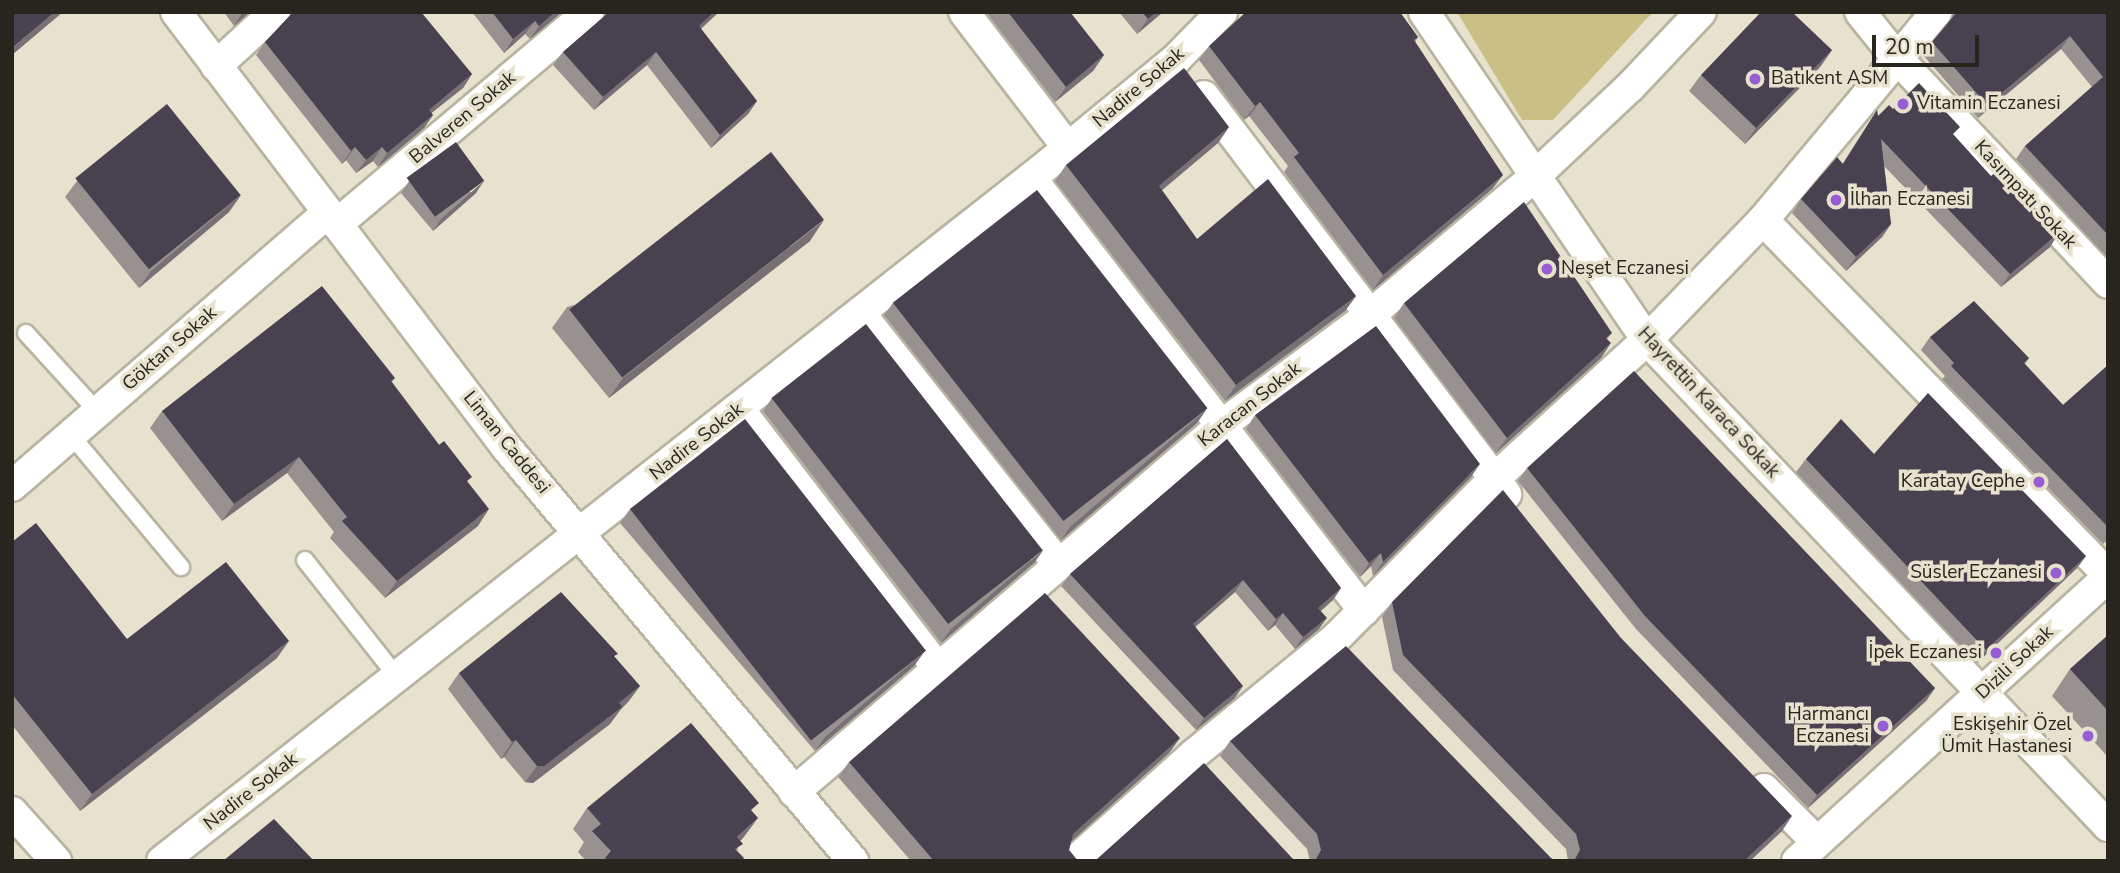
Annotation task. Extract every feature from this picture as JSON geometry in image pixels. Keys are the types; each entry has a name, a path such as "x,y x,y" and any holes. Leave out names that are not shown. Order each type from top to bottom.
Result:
{"street":[{"name":"Liman Caddesi","path":"176,12 507,448 851,860"},
{"path":"216,66 275,12"},
{"name":"Balveren Sokak","path":"332,218 589,12"},
{"path":"964,12 1068,148"},
{"name":"Nadire Sokak","path":"162,861 1031,178 1176,59 1222,12"},
{"name":"Hayrettin Karaca Sokak","path":"1424,12 1533,178 1647,340 2108,826"},
{"name":"Karacan Sokak","path":"794,792 938,668 1045,594 1059,565 1223,424 1371,314 1533,178 1630,87 1701,12"},
{"name":"Kasımpatı Sokak","path":"1860,12 1896,57 2108,283"},
{"path":"1075,861 1193,754 1346,647 1364,611 1494,479 1647,340 1763,220 1936,12"},
{"path":"1176,59 1520,512"},
{"path":"1031,178 1223,424 1364,611"},
{"name":"Göktan Sokak","path":"12,486 332,218"},
{"path":"1763,220 2108,576"},
{"path":"860,313 1059,565"},
{"path":"739,409 938,668"},
{"name":"Dizili Sokak","path":"1807,851 1982,694 2108,576"},
{"path":"1740,765 1807,851"},
{"path":"12,812 56,861"}],"lane":[{"path":"26,333 98,412"},
{"path":"71,435 181,568"},
{"path":"306,561 397,677"}],"shaded area":[{"path":"1457,12 1653,12 1553,120 1522,120"}],"building":[{"path":"12,12 55,12 12,48"},
{"path":"293,12 421,12 472,74 429,110 433,115 387,153 382,147 366,160 355,147 351,151 265,42"},
{"path":"492,12 555,12 539,26 535,21 513,39"},
{"path":"609,12 714,12 699,26 757,101 720,135 656,52 603,97 563,52"},
{"path":"1008,12 1070,12 1104,55 1066,87"},
{"path":"1142,12 1156,12 1148,19"},
{"path":"1246,12 1400,12 1418,37 1414,40 1503,175 1383,275 1294,157 1299,153 1260,102 1255,106 1209,46"},
{"name":"Batıkent ASM","path":"1761,12 1792,12 1832,50 1756,128 1701,75"},
{"path":"1957,12 2108,12 2108,235 2025,146 2103,77 2070,36 1987,105 1932,42"},
{"path":"1184,68 1229,127 1159,186 1197,239 1268,179 1356,296 1236,385 1066,165"},
{"path":"1919,83 1960,127 1953,134 1991,176 1999,169 2059,233 2010,274 1881,139 1891,224 1856,257 1801,199 1837,157 1843,164 1877,110 1878,116 1889,105 1893,109"},
{"path":"167,104 241,195 149,269 75,178"},
{"path":"456,142 484,181 435,217 407,178"},
{"path":"771,152 824,220 622,377 569,310"},
{"path":"1037,190 1208,408 1063,521 893,303"},
{"path":"1524,202 1612,333 1606,338 1611,343 1507,438 1404,303"},
{"path":"322,286 395,378 391,381 439,445 444,441 472,477 467,481 489,509 397,581 342,521 347,517 299,457 234,504 162,411"},
{"path":"1974,301 2029,358 2024,363 2063,405 2108,365 2108,527 1951,366 1954,363 1930,337"},
{"path":"866,324 1043,550 948,624 771,398"},
{"path":"1376,326 1480,464 1383,562 1381,553 1369,563 1255,415"},
{"path":"1634,371 1935,688 1817,795 1645,616 1527,468"},
{"path":"1928,393 2086,556 1986,650 1806,459 1841,419 1874,454"},
{"path":"745,419 926,651 811,741 630,509"},
{"path":"1227,439 1341,588 1318,608 1327,618 1303,637 1283,613 1276,619 1243,580 1193,624 1243,686 1204,718 1070,574"},
{"path":"1503,490 1621,638 1792,816 1744,861 1568,861 1575,859 1580,850 1576,834 1403,655 1392,602"},
{"path":"36,523 127,639 226,562 289,641 92,794 12,694 12,542"},
{"path":"561,592 618,654 614,656 640,686 619,703 622,707 544,766 537,766 516,740 512,742 459,673"},
{"path":"1045,593 1180,738 1073,834 1069,850 1078,861 934,861 849,762"},
{"path":"2108,635 2108,711 2070,669"},
{"path":"1346,646 1555,861 1309,861 1316,859 1321,850 1317,834 1230,741"},
{"path":"691,723 759,803 751,810 758,818 737,837 743,844 735,849 744,858 741,861 608,861 605,858 611,851 592,831 601,824 587,808"},
{"path":"1204,763 1296,861 1088,861 1097,859"},
{"path":"274,819 314,861 223,861"}],"place":[{"name":"Batıkent ASM","path":"1755,79"},
{"name":"Vitamin Eczanesi","path":"1903,104"},
{"name":"İlhan Eczanesi","path":"1836,200"},
{"name":"Neşet Eczanesi","path":"1547,269"},
{"name":"Karatay Cephe","path":"2039,482"},
{"name":"Süsler Eczanesi","path":"2056,573"},
{"name":"İpek Eczanesi","path":"1996,653"},
{"name":"Harmancı Eczanesi","path":"1883,726"},
{"name":"Eskişehir Özel Ümit Hastanesi","path":"2088,736"}]}
